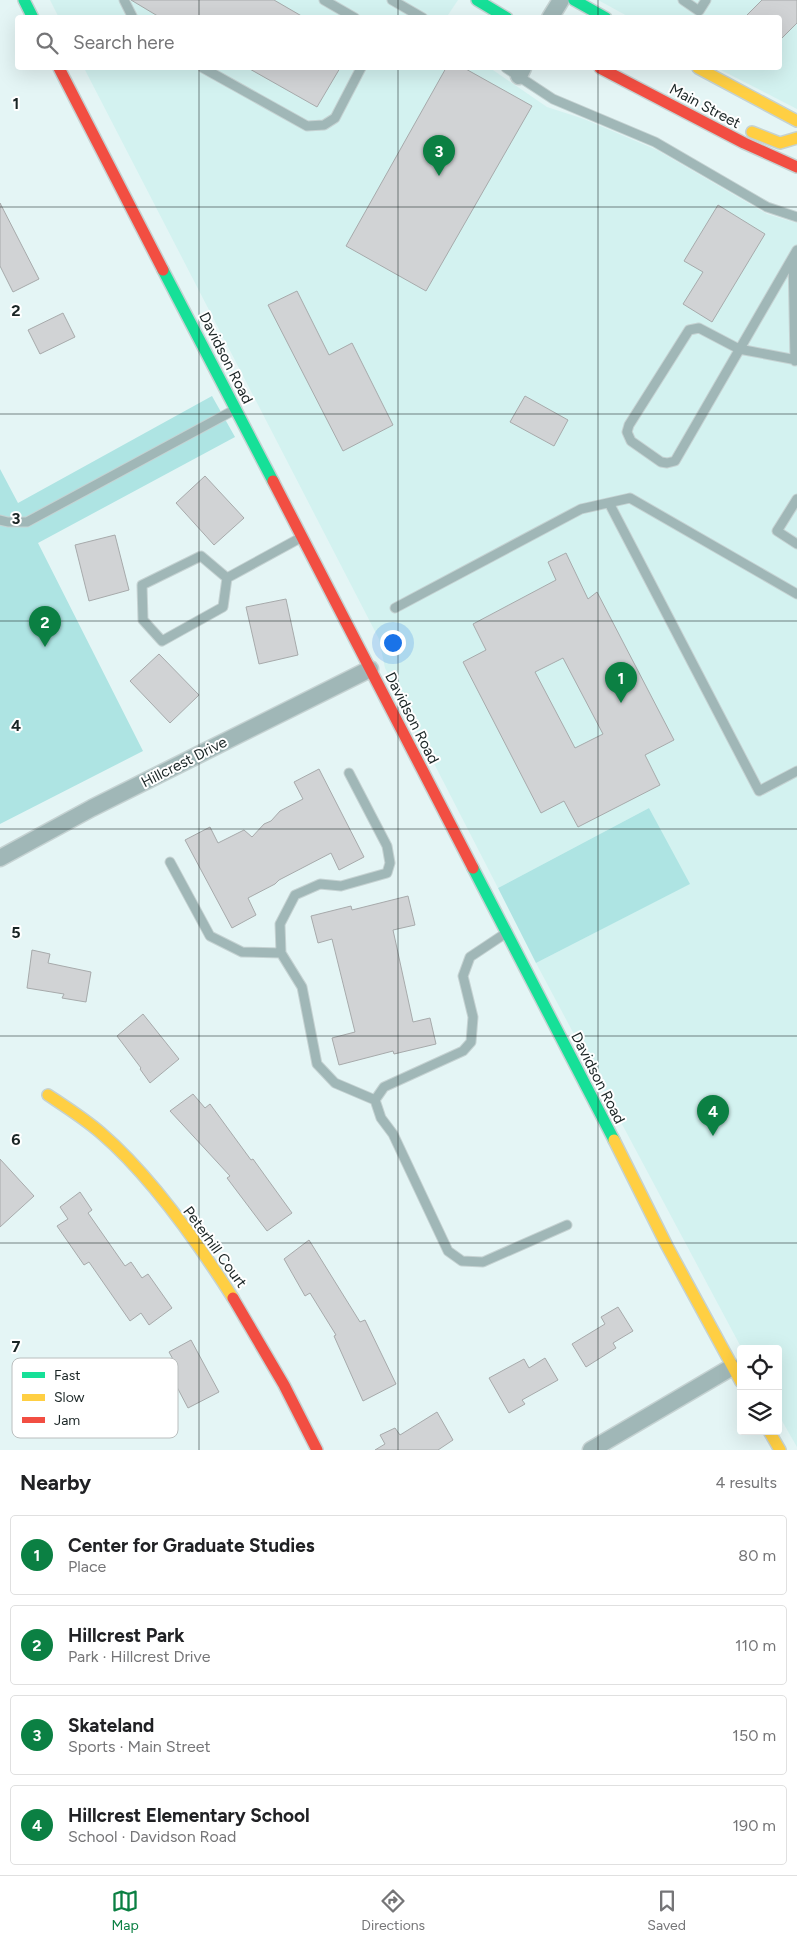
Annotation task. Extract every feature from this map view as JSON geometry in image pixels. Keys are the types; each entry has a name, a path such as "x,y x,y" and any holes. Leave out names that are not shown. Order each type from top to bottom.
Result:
{"street":[{"path":"24,0 32,15"},
{"path":"477,0 502,15"},
{"path":"552,15 561,0"},
{"path":"574,0 601,15"},
{"name":"Davidson Road","path":"60,70 640,1190 655,1224 737,1375"},
{"name":"Main Street","path":"604,70 744,144 797,167"},
{"name":"Main Street","path":"702,70 797,121"},
{"path":"693,116 721,119"},
{"path":"739,125 780,143 797,138"},
{"name":"Hillcrest Drive","path":"0,858 100,804 370,669"},
{"name":"Peterhill Court","path":"48,1094 78,1114 109,1140 140,1173 186,1229 263,1346 317,1450"},
{"path":"591,1450 732,1367"},
{"path":"771,1435 780,1450"}],"lane":[{"path":"124,0 132,15"},
{"path":"324,0 350,15"},
{"path":"392,0 418,15"},
{"path":"683,0 699,10 706,0"},
{"path":"207,70 307,126 324,125 335,118 360,70"},
{"path":"516,70 553,99 655,142 767,207 797,217"},
{"path":"795,253 740,349 675,461 661,462 631,441 627,432 629,425 689,330 699,328 740,349 796,360 795,253"},
{"path":"0,520 27,522 236,409"},
{"path":"395,608 581,508 630,498 797,594"},
{"path":"797,499 777,531 797,544"},
{"path":"609,503 759,791 797,771"},
{"path":"227,578 302,537"},
{"path":"202,556 227,578 223,607 162,641 143,620 142,585 202,556"},
{"path":"349,773 387,846 390,863 388,873 341,886 320,884 295,895 280,924 281,953 302,987 317,1064 334,1083 375,1100 381,1118 392,1134 448,1251 462,1261 483,1262 567,1226"},
{"path":"170,862 210,936 242,952 281,953"},
{"path":"375,1100 384,1087 463,1051 471,1042 473,1017 463,976 470,957 506,933"}],"shaded area":[{"path":"50,0 458,0 448,15 58,15"},
{"path":"598,0 797,0 797,109 721,70 782,70 782,15 625,15"},
{"path":"85,70 493,70 547,107 584,119 657,150 767,214 797,223 797,1447 782,1421 782,1345 740,1345 536,963 689,884 649,808 498,888 385,668 379,639"},
{"path":"212,396 235,437 38,543 143,751 0,824 0,469 18,503"},
{"path":"649,808 690,884 536,963 498,888"}],"building":[{"path":"131,0 274,0 300,15 156,15"},
{"path":"762,0 797,0 797,23 782,38 782,15 747,15"},
{"path":"252,70 339,70 317,107"},
{"path":"445,70 468,70 532,106 426,291 346,246"},
{"path":"0,203 39,279 13,292 0,266"},
{"path":"718,205 765,234 712,322 683,304 703,272 684,261"},
{"path":"297,291 329,355 352,343 393,425 343,451 268,305"},
{"path":"63,313 75,337 40,354 28,330"},
{"path":"525,396 568,420 554,446 510,422"},
{"path":"205,476 244,518 214,545 176,503"},
{"path":"115,535 129,590 89,601 75,545"},
{"path":"566,553 588,599 597,592 674,740 645,755 660,785 578,827 564,801 541,813 463,662 486,650 473,624 556,580 548,562","holes":["563,658 603,734 575,748 535,672"]},
{"path":"286,599 298,655 259,664 246,607"},
{"path":"159,654 199,695 170,723 130,681"},
{"path":"319,769 364,857 339,870 331,853 279,880 248,898 256,915 232,928 185,840 210,827 218,843 244,830 252,837 280,811 303,799 294,782"},
{"path":"408,896 415,925 393,930 413,1022 430,1018 436,1044 394,1054 393,1051 339,1065 332,1038 355,1032 332,939 318,943 311,916 351,906 352,910"},
{"path":"32,950 50,954 48,963 91,972 86,1002 62,998 64,994 27,988"},
{"path":"143,1014 179,1059 150,1083 117,1036"},
{"path":"193,1094 205,1108 210,1104 292,1213 267,1231 227,1178 230,1176 170,1111"},
{"path":"0,1159 34,1196 0,1227"},
{"path":"80,1192 92,1210 88,1213 125,1266 131,1262 142,1278 148,1274 172,1308 149,1325 141,1313 130,1321 89,1262 84,1265 57,1226 68,1219 60,1207"},
{"path":"309,1240 360,1322 365,1320 396,1384 363,1401 334,1336 336,1335 310,1293 305,1296 284,1259"},
{"path":"618,1307 633,1331 613,1343 616,1348 586,1367 572,1344 605,1324 601,1317"},
{"path":"191,1340 219,1392 188,1408 178,1389 178,1358 172,1358 169,1352"},
{"path":"545,1358 558,1380 522,1400 525,1404 509,1413 489,1378 524,1359 529,1368"},
{"path":"437,1412 453,1440 438,1450 375,1450 385,1444 380,1435 395,1428 400,1435"}],"traffic: fast":[{"path":"24,0 32,15"},
{"path":"477,0 502,15"},
{"path":"574,0 601,15"},
{"path":"163,270 273,481"},
{"path":"473,868 614,1140"}],"traffic: slow":[{"path":"702,70 797,121"},
{"path":"752,132 780,143 797,138"},
{"path":"48,1095 95,1128 137,1169 189,1233 233,1298"},
{"path":"614,1140 667,1246 737,1375"},
{"path":"771,1435 780,1450"}],"traffic: jam":[{"path":"60,70 163,270"},
{"path":"604,70 744,143 797,167"},
{"path":"273,481 473,868"},
{"path":"233,1298 284,1385 317,1450"}],"place":[{"name":"Skateland","path":"439,176"},
{"name":"Hillcrest Park","path":"45,647"},
{"name":"Center for Graduate Studies","path":"621,703"},
{"name":"Hillcrest Elementary School","path":"713,1136"}]}
